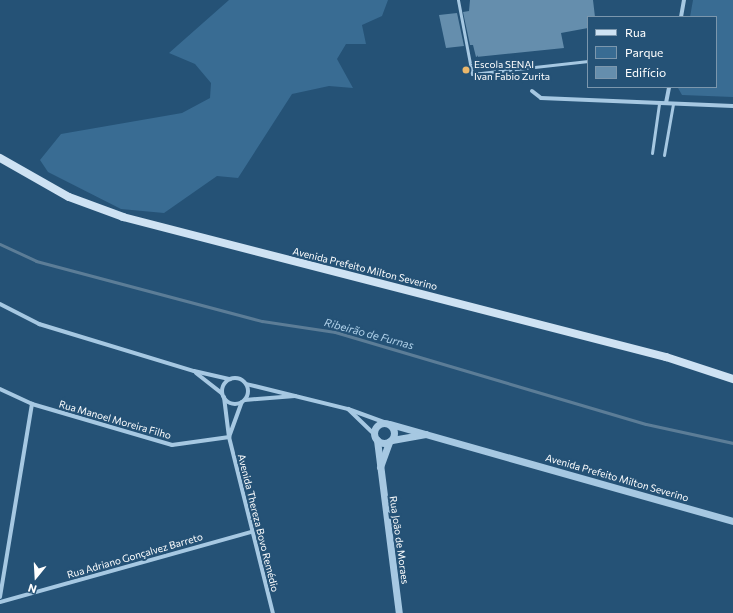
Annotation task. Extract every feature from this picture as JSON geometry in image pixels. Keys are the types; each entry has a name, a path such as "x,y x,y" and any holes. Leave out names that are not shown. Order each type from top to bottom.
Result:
{"main road":[{"name":"Avenida Prefeito Milton Severino","path":"0,158 69,197 136,220 666,357 733,379"}],"street":[{"path":"681,16 684,0"},
{"path":"666,103 669,88"},
{"path":"532,91 541,98 733,106"},
{"name":"Avenida Prefeito Milton Severino","path":"0,304 39,324 194,371 230,379 239,379 246,384 348,409 387,423 733,521"},
{"name":"Avenida Prefeito Milton Severino","path":"194,371 223,395 230,403 295,396"},
{"path":"223,395 224,385 230,379"},
{"path":"228,437 248,392 246,384"},
{"name":"Rua Manoel Moreira Filho","path":"0,389 32,404 172,445 228,437"},
{"name":"Avenida Thereza Bovo Remédio","path":"223,395 228,437 251,532 273,613"},
{"path":"0,597 32,404"},
{"path":"348,409 375,437"},
{"path":"375,437 375,428 387,423 395,433 391,441"},
{"name":"Avenida Prefeito Milton Severino","path":"375,437 391,441 427,434"},
{"name":"Rua João de Moraes","path":"375,437 399,613"},
{"name":"Rua João de Moraes","path":"380,469 391,441"},
{"name":"Rua Adriano Gonçalvez Barreto","path":"0,602 251,532"}],"lane":[{"path":"458,0 472,74 587,62"},
{"path":"652,154 659,104"},
{"path":"664,155 673,104"}],"green space":[{"path":"229,0 388,0 382,16 362,25 366,44 346,44 337,59 353,88 329,86 292,94 238,178 217,176 164,213 121,209 48,172 40,160 61,134 182,113 210,98 211,83 195,64 169,53"},
{"path":"693,0 733,0 733,97 682,95 678,88 717,88 717,16 690,16"}],"building":[{"path":"470,0 593,0 595,16 587,16 587,28 561,33 564,48 476,57 473,45 470,45 463,12 469,11"},
{"path":"457,13 464,46 446,48 439,15"}],"waterway":[{"name":"Ribeirão de Furnas","path":"0,244 36,261 262,321 335,332 646,424 733,443"}],"place":[{"name":"Escola SENAI Ivan Fabio Zurita","path":"466,70"}]}
